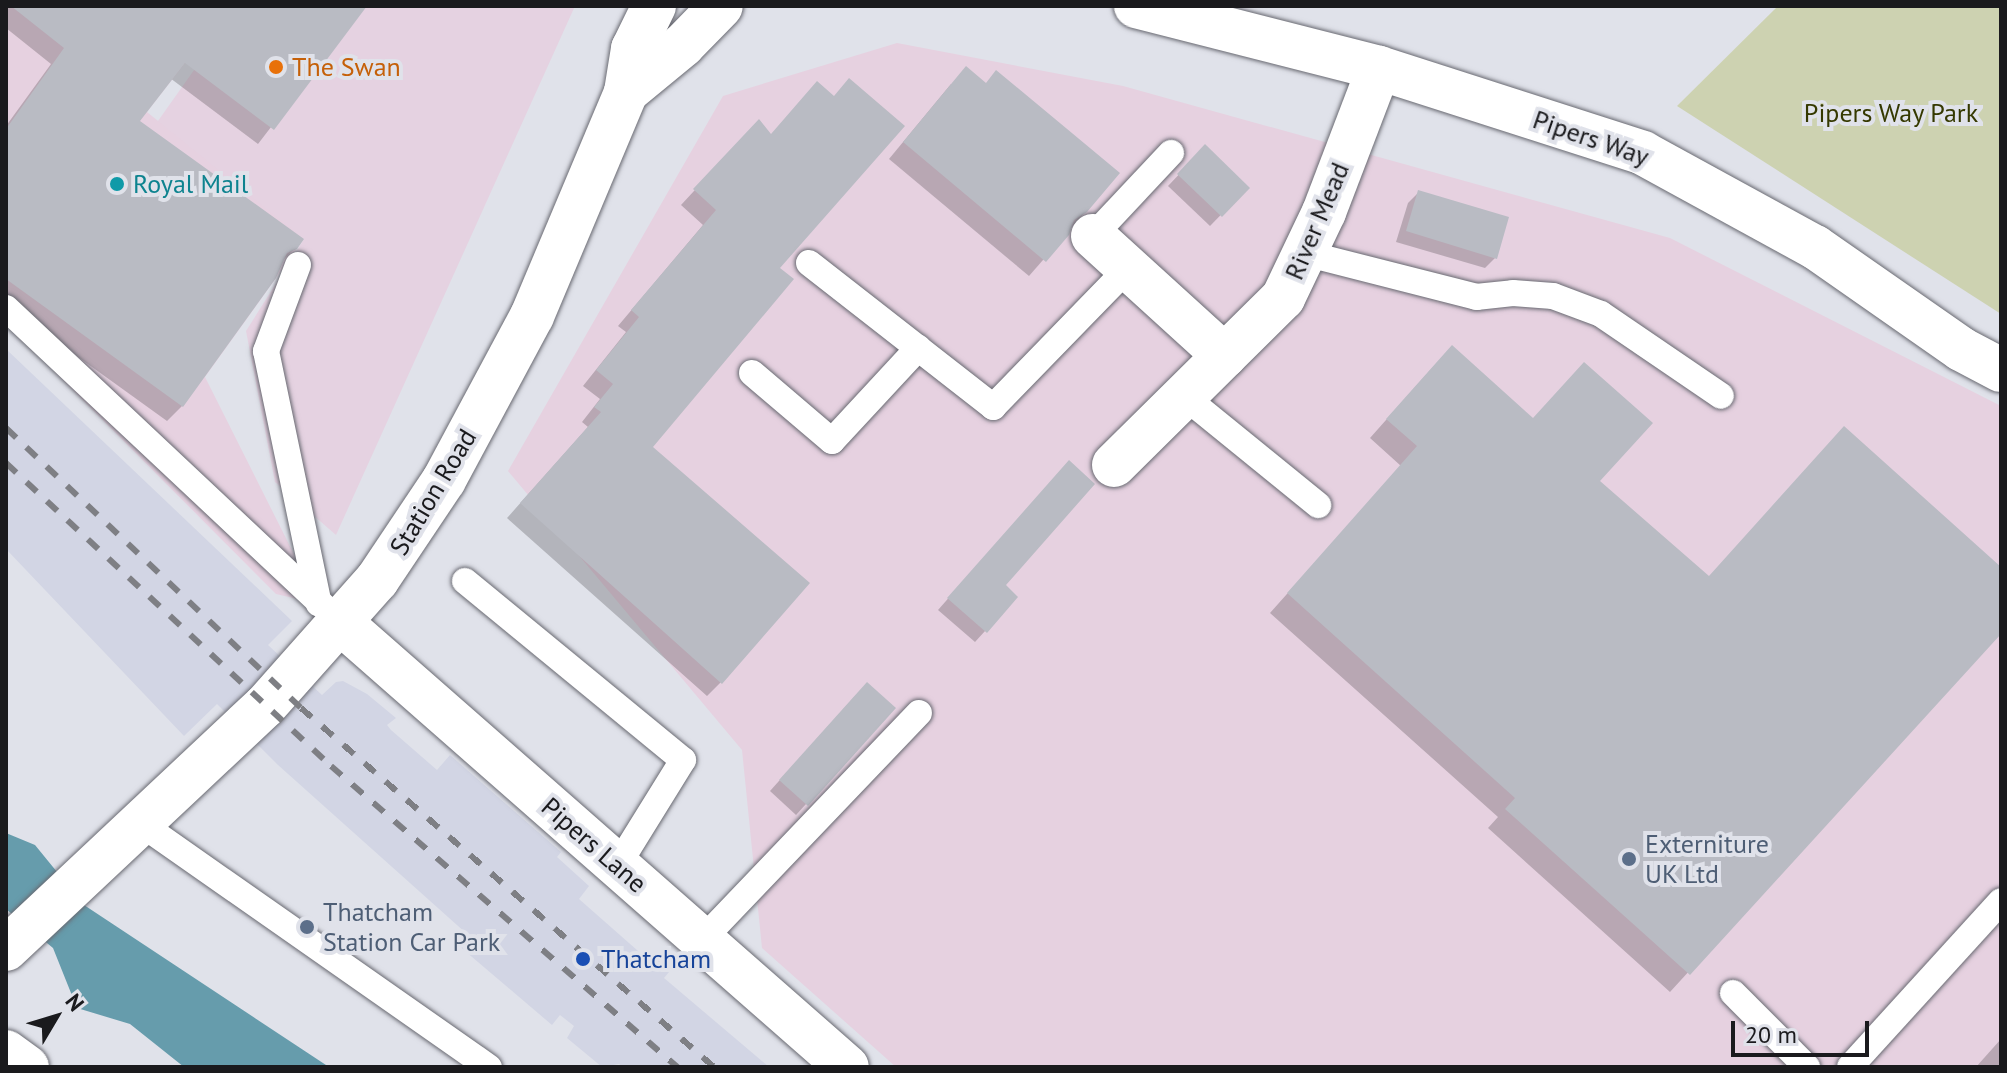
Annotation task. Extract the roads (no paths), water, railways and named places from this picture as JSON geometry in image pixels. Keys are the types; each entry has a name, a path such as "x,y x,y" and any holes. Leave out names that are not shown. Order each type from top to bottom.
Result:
{"street":[{"name":"Station Road","path":"6,949 265,706 330,614 406,539 444,480 532,316 626,92 633,49 654,6"},
{"name":"Station Road","path":"626,92 683,45 721,6"},
{"name":"Pipers Way","path":"1136,6 1379,68 1643,153 1815,247 1961,349 2001,370"},
{"name":"River Mead","path":"1114,465 1283,298 1324,212 1379,68"},
{"path":"1093,236 1225,356"},
{"name":"Pipers Lane","path":"330,614 847,1067"},
{"path":"6,1052 27,1067"}],"lane":[{"path":"1093,236 1171,153"},
{"path":"1304,253 1476,297 1513,293 1553,296 1601,314 1721,396"},
{"path":"809,263 993,407 1128,268"},
{"path":"298,265 266,351 330,614"},
{"path":"6,308 330,614"},
{"path":"752,373 832,441 918,348"},
{"path":"1184,396 1318,505"},
{"path":"465,581 683,760 618,865"},
{"path":"702,940 919,713"},
{"path":"128,836 489,1067"},
{"path":"1850,1067 2001,901"},
{"path":"1733,993 1807,1067"}],"water":[{"path":"6,833 35,845 84,905 329,1067 184,1067 130,1024 77,1008 53,948 6,909"}],"railway":[{"path":"6,428 301,708 714,1067"},
{"path":"6,463 331,766 677,1067"}],"place":[{"name":"The Swan","path":"276,67"},
{"name":"Royal Mail","path":"117,184"},
{"name":"Externiture UK Ltd","path":"1629,859"},
{"name":"Thatcham Station Car Park","path":"307,927"},
{"name":"Thatcham","path":"583,959"}],"park label":[{"name":"Pipers Way Park","path":"1891,113"}]}
